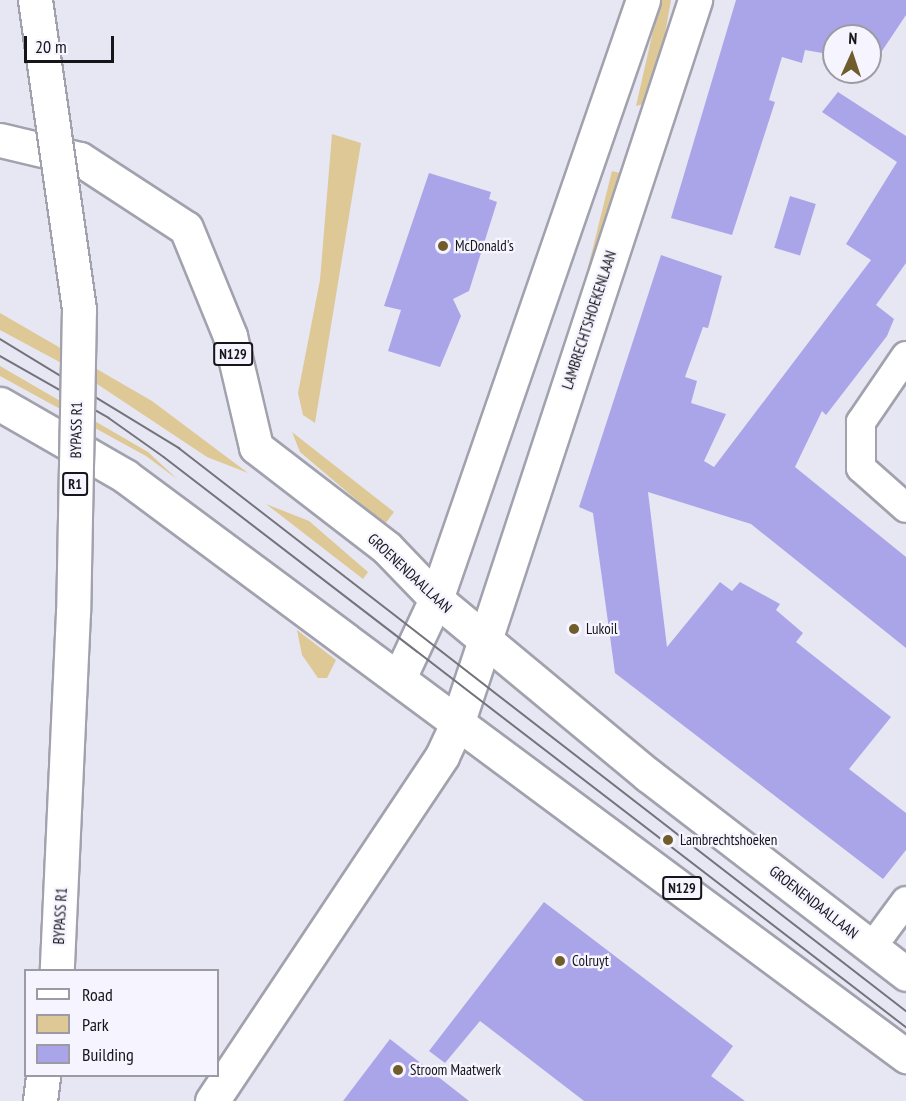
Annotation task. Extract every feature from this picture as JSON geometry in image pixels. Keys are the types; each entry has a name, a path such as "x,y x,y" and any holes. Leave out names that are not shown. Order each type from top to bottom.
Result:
{"main road":[{"name":"BYPASS R1","path":"35,0 79,309 73,612 57,969"},
{"path":"399,678 436,599 643,0"},
{"name":"LAMBRECHTSHOEKENLAAN","path":"212,1101 442,756 458,721 695,0"},
{"name":"GROENENDAALLAAN","path":"0,140 81,159 186,228 230,336 256,447 387,548 436,599 648,775 906,974"},
{"name":"N129","path":"0,404 125,476 458,721 906,1056"},
{"path":"40,1101 43,1077"}],"street":[{"path":"906,356 861,422 861,468 906,508"},
{"path":"872,947 906,901"}],"green space":[{"path":"660,0 671,0 658,74 647,103 636,106"},
{"path":"332,134 361,143 315,423 303,415 298,393 320,280"},
{"path":"612,171 620,173 525,552 517,550"},
{"path":"0,313 152,401 248,473 207,457 82,374 0,330"},
{"path":"0,366 148,452 177,479 146,456 0,376"},
{"path":"292,432 394,512 385,524 300,452"},
{"path":"266,504 309,521 368,572 363,579"},
{"path":"297,630 336,660 327,678 318,678 302,655"}],"building":[{"path":"736,0 906,0 906,15 882,51 882,24 822,24 822,53 805,50 802,63 782,57 769,100 775,102 732,235 671,218"},
{"path":"838,92 906,136 906,263 876,305 894,319 887,336 826,415 822,411 795,467 906,557 906,648 751,524 648,492 667,647 720,582 732,591 740,582 780,604 776,610 803,633 796,642 891,717 849,769 906,813 906,850 883,879 615,673 593,513 579,507 661,255 722,276 708,328 703,327 685,377 697,381 691,403 726,414 704,461 714,467 871,260 846,244 897,162 822,112"},
{"name":"McDonald's","path":"429,173 491,192 489,199 497,202 469,291 453,299 461,316 440,367 388,351 401,310 384,306"},
{"path":"790,196 816,204 800,256 774,248"},
{"name":"Colruyt","path":"544,902 733,1046 711,1076 745,1101 584,1101 480,1021 445,1063 429,1051"},
{"name":"Stroom Maatwerk","path":"390,1039 469,1101 343,1101"}],"tram line":[{"path":"0,339 179,448 906,1011"},
{"path":"0,356 109,418 164,457 906,1027"}],"place":[{"name":"McDonald's","path":"443,246"},
{"name":"Lukoil","path":"574,629"},
{"name":"Lambrechtshoeken","path":"668,840"},
{"name":"Colruyt","path":"560,961"},
{"name":"Stroom Maatwerk","path":"398,1070"}]}
